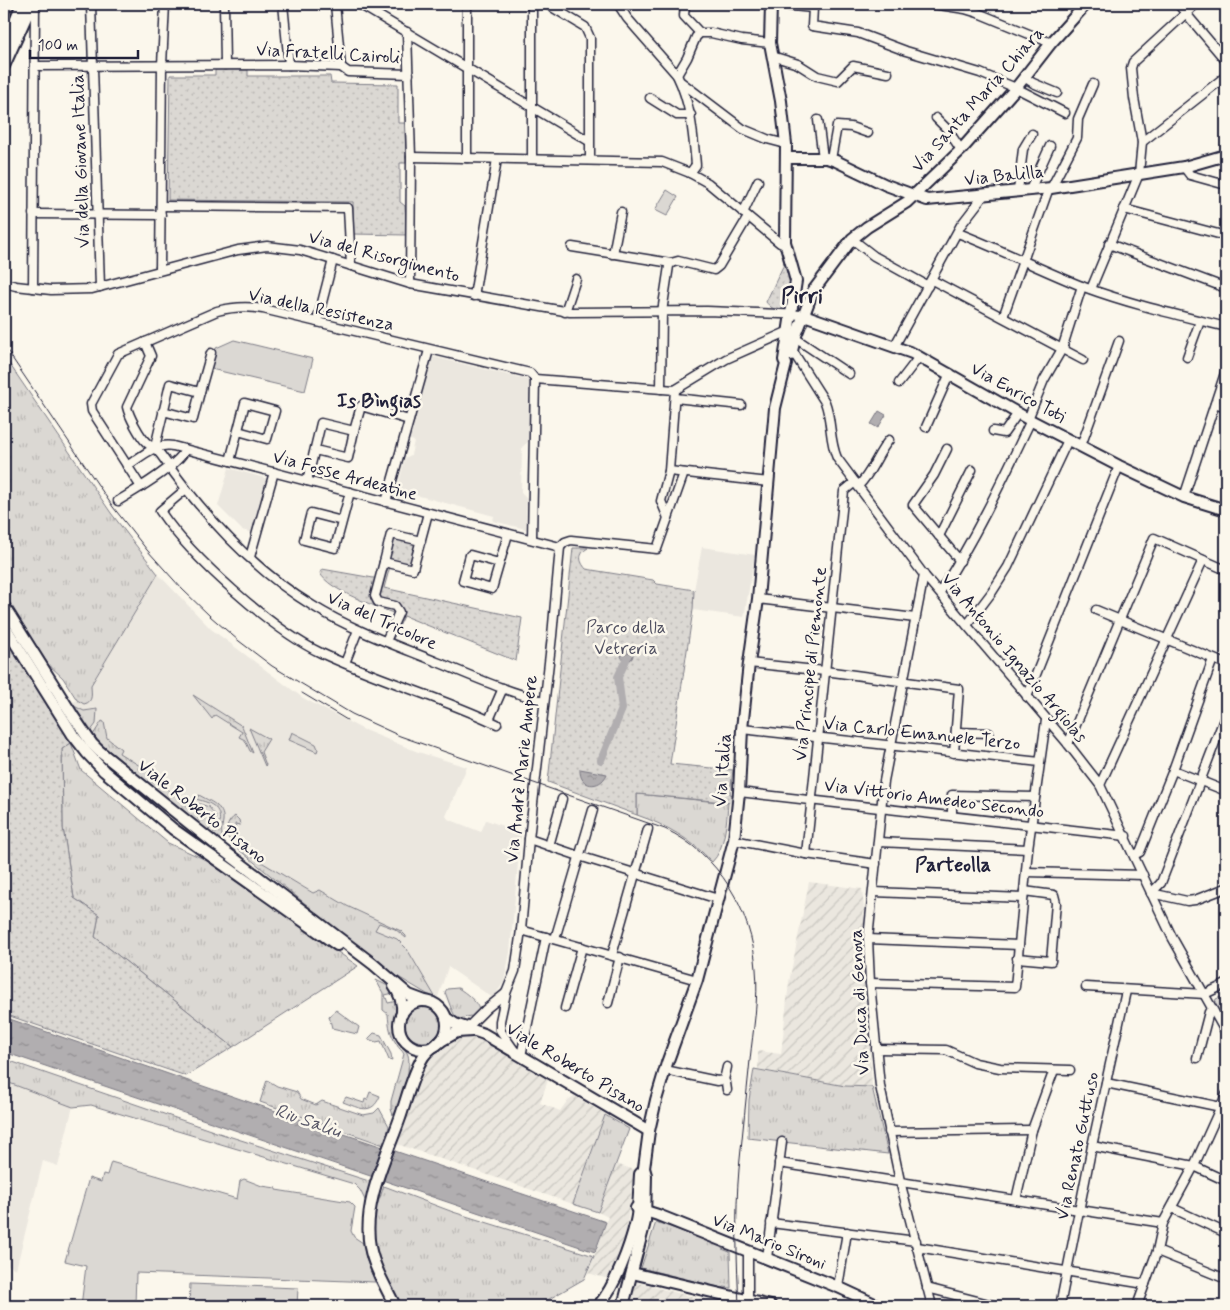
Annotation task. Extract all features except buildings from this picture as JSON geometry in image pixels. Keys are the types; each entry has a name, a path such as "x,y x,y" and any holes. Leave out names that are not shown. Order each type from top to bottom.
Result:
{"street":[{"path":"4,46 22,4"},
{"path":"4,66 33,4"},
{"path":"33,4 35,39 34,288"},
{"name":"Via della Giovane Italia","path":"91,4 100,287"},
{"path":"160,269 162,65 165,4"},
{"path":"224,4 225,65"},
{"path":"283,4 289,65"},
{"path":"335,4 340,66"},
{"path":"359,4 590,141"},
{"path":"466,4 467,158"},
{"path":"532,4 532,159"},
{"path":"547,4 586,27 589,32 590,160"},
{"path":"685,4 682,16 700,33 711,33 742,40 770,42"},
{"path":"786,364 790,360 792,350 792,314 796,281 785,245 786,144 781,101 770,42 771,4 815,6 812,26 858,33 906,51 980,73 1016,88 1065,113"},
{"path":"933,4 978,13 1051,43"},
{"name":"Via Santa Maria Chiara","path":"914,196 961,150 1086,4"},
{"path":"1178,4 1226,61"},
{"path":"1091,289 1139,174 1142,142 1134,98 1131,68 1133,62 1196,4"},
{"path":"620,5 627,18 679,78 743,129 786,144"},
{"path":"407,32 411,158 410,284"},
{"path":"17,36 26,33 32,34 35,39"},
{"path":"690,173 696,165 691,115 679,78 696,37 700,33"},
{"path":"772,56 798,64 817,76 838,81 853,66 888,72"},
{"name":"Via Fratelli Cairoli","path":"35,66 340,66 348,72 409,74"},
{"path":"1142,142 1226,76"},
{"path":"1024,77 1057,93"},
{"path":"1003,317 1022,260 1050,188 1077,138 1078,119 1093,84"},
{"path":"650,98 677,115 691,115"},
{"path":"936,118 948,130 961,150"},
{"path":"818,120 827,159"},
{"path":"827,159 837,126 851,127 868,133"},
{"path":"1018,191 1023,149 1032,134"},
{"path":"1030,190 1050,146"},
{"name":"Via Balilla","path":"827,159 926,200 1050,188 1184,167 1226,155"},
{"path":"411,158 662,162 690,173 708,183 780,244 785,245"},
{"path":"786,158 827,159"},
{"path":"474,296 497,159"},
{"path":"1184,167 1190,175 1226,185"},
{"path":"572,247 672,262 678,261 714,270 717,269 746,215 758,181"},
{"path":"894,347 961,225 985,194"},
{"path":"786,364 784,360 792,335 804,315 815,288 852,239 914,196"},
{"path":"161,206 348,208 351,266"},
{"path":"1124,209 1226,236"},
{"path":"613,254 621,212"},
{"path":"33,214 160,216"},
{"path":"958,233 1082,286 1155,309 1226,327"},
{"path":"852,239 874,256 1003,317 1083,360"},
{"path":"1109,244 1226,288"},
{"name":"Via del Risorgimento","path":"4,283 51,290 100,287 160,269 238,250 266,246 300,250 410,284 565,312 706,311 792,314"},
{"path":"317,322 333,260"},
{"path":"661,390 662,312 669,266 672,262"},
{"path":"565,312 576,279"},
{"path":"796,281 815,288"},
{"path":"940,592 979,527 1029,419 1044,380 1062,349 1082,286"},
{"name":"Via della Resistenza","path":"141,486 92,411 91,404 118,354 217,311 229,308 254,307 530,373 535,379 661,390 740,405"},
{"name":"Via Enrico Toti","path":"792,314 804,315 919,357 1029,419 1119,466 1184,497 1226,510"},
{"path":"1188,357 1200,321"},
{"path":"792,335 849,374"},
{"path":"668,518 661,501 669,471 675,394 726,359 792,335"},
{"path":"1080,446 1119,341"},
{"path":"145,342 151,356 128,407 129,415 146,443 155,447 169,467"},
{"path":"386,502 429,350"},
{"name":"Via Antonio Ignazio Argiolas","path":"792,350 825,402 828,410 834,451 857,484 924,575 1068,744 1100,785 1126,836 1172,937 1226,1033"},
{"path":"163,411 194,419 211,353"},
{"path":"899,383 919,357"},
{"name":"Via Italia","path":"632,1272 642,1237 640,1174 644,1168 649,1131 665,1070 697,980 734,840 740,792 742,729 758,599 775,408 786,364"},
{"path":"1184,497 1226,370"},
{"path":"926,427 950,374"},
{"path":"532,540 535,379"},
{"path":"127,466 155,447 170,384 200,392"},
{"path":"230,461 245,403 275,411 267,439 238,431"},
{"path":"1215,404 1226,408"},
{"path":"315,450 348,458 362,406 409,420"},
{"path":"993,431 1004,433 1018,413"},
{"path":"307,481 321,423 354,431"},
{"name":"Via Principe di Piemonte","path":"806,854 844,491 864,480 889,440"},
{"path":"967,625 1008,567 1068,440"},
{"name":"Via Fosse Ardeatine","path":"155,447 164,445 230,461 560,547"},
{"path":"947,449 934,475 913,505 960,561"},
{"path":"118,501 169,467 183,455 185,450"},
{"path":"1027,697 1119,466"},
{"name":"Via del Tricolore","path":"169,467 217,526 250,557 297,596 313,606 358,630 386,642 503,688 544,701"},
{"path":"939,536 972,470"},
{"path":"669,471 769,482"},
{"path":"250,557 274,472"},
{"path":"560,547 565,542 571,540 657,550 684,473"},
{"path":"186,489 160,511 189,546 227,583 271,620 320,652 497,724"},
{"path":"342,521 311,513 304,540 335,548 350,492"},
{"path":"384,562 413,569 428,513"},
{"path":"386,642 399,612 394,606 378,602 375,596 392,534 420,541"},
{"path":"499,563 470,555 463,581 492,589 508,534"},
{"path":"1068,744 1154,538 1226,570"},
{"name":"Via Andrè Marie Ampere","path":"518,1054 500,1030 500,1022 506,993 515,971 521,930 560,547"},
{"path":"1100,785 1203,560"},
{"name":"Via Duca di Genova","path":"924,575 884,781 868,939 870,983 880,1086 900,1181 932,1306"},
{"path":"758,599 915,618"},
{"name":"Viale Roberto Pisano","path":"4,606 78,723 99,751 219,847 373,964 409,995 425,1001"},
{"path":"1096,610 1226,664"},
{"name":"Viale Roberto Pisano","path":"4,625 73,734 86,753 104,772 173,829 394,986 401,998 403,1005 402,1014"},
{"path":"345,662 358,630"},
{"path":"1134,855 1140,852 1173,770 1213,659"},
{"path":"749,664 825,671 959,689 954,753"},
{"path":"489,720 503,688"},
{"path":"1151,893 1161,883 1226,716"},
{"path":"870,983 1014,987 1028,849 1046,720"},
{"name":"Via Carlo Emanuele Terzo","path":"742,729 1040,762"},
{"path":"956,732 989,733"},
{"path":"1173,770 1226,791"},
{"name":"Via Vittorio Amedeo Secondo","path":"740,792 1126,836"},
{"path":"952,816 952,795 1035,797"},
{"path":"549,846 562,799"},
{"path":"555,939 593,810"},
{"path":"608,1003 616,956 635,874 648,829"},
{"path":"529,839 718,899"},
{"path":"734,840 806,854 876,864"},
{"path":"879,842 1028,849"},
{"path":"1026,872 1143,875"},
{"path":"1151,893 1187,901 1195,900 1226,888"},
{"path":"874,892 1054,895 1056,902 1051,961 1018,958"},
{"path":"521,930 697,980"},
{"path":"518,1054 546,936"},
{"path":"868,939 1019,945"},
{"path":"565,1008 582,947"},
{"path":"1086,987 1126,991 1205,994 1226,984"},
{"name":"Via Renato Guttuso","path":"1060,1306 1126,991"},
{"name":"Via Andrè Marie Ampere","path":"468,1027 506,993"},
{"path":"395,1306 383,1283 370,1247 368,1221 376,1186 416,1072 423,1057 438,1043 446,1032 446,1018 439,1007 425,1001 412,1004 402,1014 399,1021 402,1037 407,1043 415,1061 416,1072"},
{"path":"1197,1058 1209,1012 1212,1011"},
{"name":"Viale Roberto Pisano","path":"446,1018 455,1024 484,1034 649,1131"},
{"name":"Viale Roberto Pisano","path":"438,1043 457,1032 466,1031 484,1034"},
{"path":"407,1043 426,1049 438,1043"},
{"path":"876,1049 946,1050 975,1063 1000,1068 1070,1070"},
{"path":"726,1090 724,1080 727,1067"},
{"path":"665,1070 717,1081 724,1080"},
{"path":"1016,1200 1032,1130 1054,1070"},
{"path":"1106,1083 1221,1107"},
{"path":"1137,1306 1156,1251 1163,1223 1194,1166 1226,1094"},
{"path":"889,1132 1032,1130"},
{"path":"767,1258 782,1142"},
{"path":"1092,1146 1194,1166 1226,1181"},
{"path":"779,1163 1163,1223"},
{"path":"1172,1208 1226,1233"},
{"name":"Via Italia","path":"598,1306 610,1290 616,1277 641,1209"},
{"name":"Via Mario Sironi","path":"641,1209 767,1258 879,1306"},
{"path":"772,1223 847,1232 1145,1284"},
{"path":"838,1287 847,1232"},
{"path":"748,1251 748,1300"},
{"path":"1156,1251 1226,1279"},
{"path":"632,1272 772,1306"},
{"path":"619,1306 627,1278 632,1272"},
{"path":"623,1306 632,1272"},
{"path":"383,1283 383,1289 389,1306"},
{"path":"927,1288 997,1306"}],"shaded area":[{"path":"434,357 530,380 529,441 522,447 521,493 527,499 526,529 493,521 494,516 397,490 405,458 411,455 414,441 408,439 430,359"},
{"path":"229,468 268,479 253,533 242,530 218,506"},
{"path":"702,547 755,555 744,617 693,610 694,590"},
{"path":"158,574 211,629 303,698 362,729 418,752 467,767 446,816 448,819 481,832 486,820 522,833 510,952 504,982 493,998 448,967 437,1000 407,949 397,939 375,930 378,923 395,929 405,937 401,931 347,906 320,890 314,893 242,851 248,848 238,843 235,823 240,825 238,817 227,832 228,837 223,839 221,835 223,822 218,806 206,802 216,808 220,816 219,827 212,834 208,831 215,824 214,812 206,806 170,792 165,787 163,780 119,753 107,738 103,721 93,735 90,732 94,728 96,708 84,711 71,703 77,700 81,703 88,703 91,699 91,685","holes":["195,696 242,726 250,751 242,732 214,715 212,719","249,728 269,739 261,752 265,766","293,732 313,742 289,740"]},
{"path":"809,882 862,889 870,970 866,971 872,1087 845,1086 758,1069 758,1051 781,1054 789,982"},
{"path":"476,1037 548,1080 540,1103 560,1111 568,1100 574,1096 605,1114 573,1204 397,1144 421,1071 427,1060 438,1049 459,1038"},
{"path":"4,1081 73,1106 58,1166 43,1161 16,1269 4,1263"},
{"path":"616,1164 635,1170 627,1225 629,1226 618,1265 616,1265 608,1279 588,1273 608,1217 598,1212"},
{"path":"634,1282 730,1306 627,1306"}],"green space":[{"path":"4,4 14,4 4,28"},
{"path":"215,70 248,70 248,76 330,76 331,83 398,84 398,123 405,123 406,163 400,163 400,202 405,206 407,235 353,234 353,202 168,200 170,75 215,75"},
{"path":"667,190 678,197 667,216 655,210"},
{"path":"781,249 784,252 792,280 790,306 780,310 774,309 766,302 784,264"},
{"path":"234,340 313,359 305,391 211,369 216,348"},
{"path":"4,356 111,513 158,574 91,685 91,699 84,704 77,700 63,678 48,664 4,595"},
{"path":"391,534 421,541 413,569 391,563 384,588 522,618 516,661 404,616 393,639 385,637 395,614 343,592 325,580 320,573 322,569 379,579"},
{"name":"Parco della Vetreria","path":"573,548 588,548 581,555 582,563 586,569 653,580 657,584 694,590 693,610 670,764 733,770 730,794 735,795 735,803 637,794 637,815 548,782"},
{"path":"4,636 71,743 62,749 63,828 74,898 99,915 95,937 233,1047 186,1076 4,1014"},
{"path":"193,695 242,726 253,753 250,751 245,740 239,737 242,732 215,715 212,719"},
{"path":"74,706 84,711 97,709 96,724 90,732"},
{"path":"102,721 104,722 107,738 121,749 119,753 163,780 165,787 170,792 209,807 216,816 215,824 208,831 100,743 93,735"},
{"path":"249,728 269,739 261,752 265,766"},
{"path":"292,732 316,744 317,752 289,740"},
{"path":"71,743 81,770 168,843 204,859 358,966 233,1047 95,937 99,915 74,898 63,828 62,749"},
{"path":"637,794 728,803 723,842 712,862 696,846 678,834 658,823 637,815"},
{"path":"199,795 222,811 223,843 212,834 220,820 216,808 196,799"},
{"path":"235,816 239,820 240,825 235,824 238,843 248,849 243,851 313,893 320,890 347,906 401,931 406,938 395,929 379,923 375,930 397,939 407,949 437,1000 377,962 233,845 228,838 227,826"},
{"path":"376,980 388,986 394,993 385,995 388,1003 397,1001 394,1024 395,1032 407,1052 409,1061 405,1086 393,1115 391,1101 404,1054 391,1034 388,1014 383,1010 383,993"},
{"path":"458,988 476,1003 479,1010 474,1018 470,1016 460,1019 455,1016 445,992 447,989"},
{"path":"1226,995 1226,1025 1214,1004 1216,999"},
{"path":"423,1006 430,1007 436,1011 440,1017 440,1031 436,1037 430,1041 423,1042 416,1041 410,1037 406,1031 405,1024 406,1017 410,1011 416,1007"},
{"path":"336,1010 359,1027 357,1034 332,1028 329,1016"},
{"path":"374,1033 381,1035 391,1054 392,1061 389,1060 381,1041 376,1042 368,1039"},
{"path":"4,1059 222,1134 372,1182 366,1202 360,1190 354,1184 91,1105 73,1107 4,1081"},
{"path":"754,1069 845,1086 872,1087 888,1154 748,1138 749,1100"},
{"path":"267,1080 277,1086 297,1092 301,1099 316,1105 322,1101 363,1115 374,1113 379,1108 389,1126 384,1145 260,1102"},
{"path":"370,1092 380,1096 377,1102 369,1108 364,1109 343,1102 346,1097 364,1103"},
{"path":"605,1115 629,1129 598,1212 573,1204"},
{"path":"111,1162 237,1199 240,1181 244,1179 262,1186 276,1188 276,1190 350,1202 355,1207 351,1231 354,1237 363,1243 366,1259 375,1282 136,1273 135,1306 81,1306 86,1266 65,1261 89,1178 101,1182 103,1174 107,1175"},
{"path":"384,1186 453,1212 594,1256 584,1279 537,1306 401,1306 386,1276 378,1253 374,1231 374,1220"},
{"path":"656,1222 723,1246 722,1249 730,1252 731,1288 723,1288 641,1268"},
{"path":"190,1284 298,1288 297,1306 189,1306"}],"water":[{"path":"879,411 886,415 878,428 871,424"},
{"path":"627,649 633,655 627,661 621,655"},
{"path":"580,769 607,774 600,783 590,785 583,780"},
{"path":"4,1017 606,1222 595,1252 4,1052"}],"waterway":[{"path":"601,760 622,709 618,677 626,660"}],"tram line":[{"path":"4,346 113,507 147,550 182,589 210,616 272,666 352,714 400,736 665,829 701,853 716,869 740,906 748,926 757,980 737,1203 739,1306"},
{"path":"302,693 347,720"}],"district":[{"name":"Pirri","path":"802,297"},
{"name":"Is Bìngias","path":"379,401"},
{"name":"Parteolla","path":"953,865"}],"water label":[{"name":"Riu Saliu","path":"308,1121"}]}
